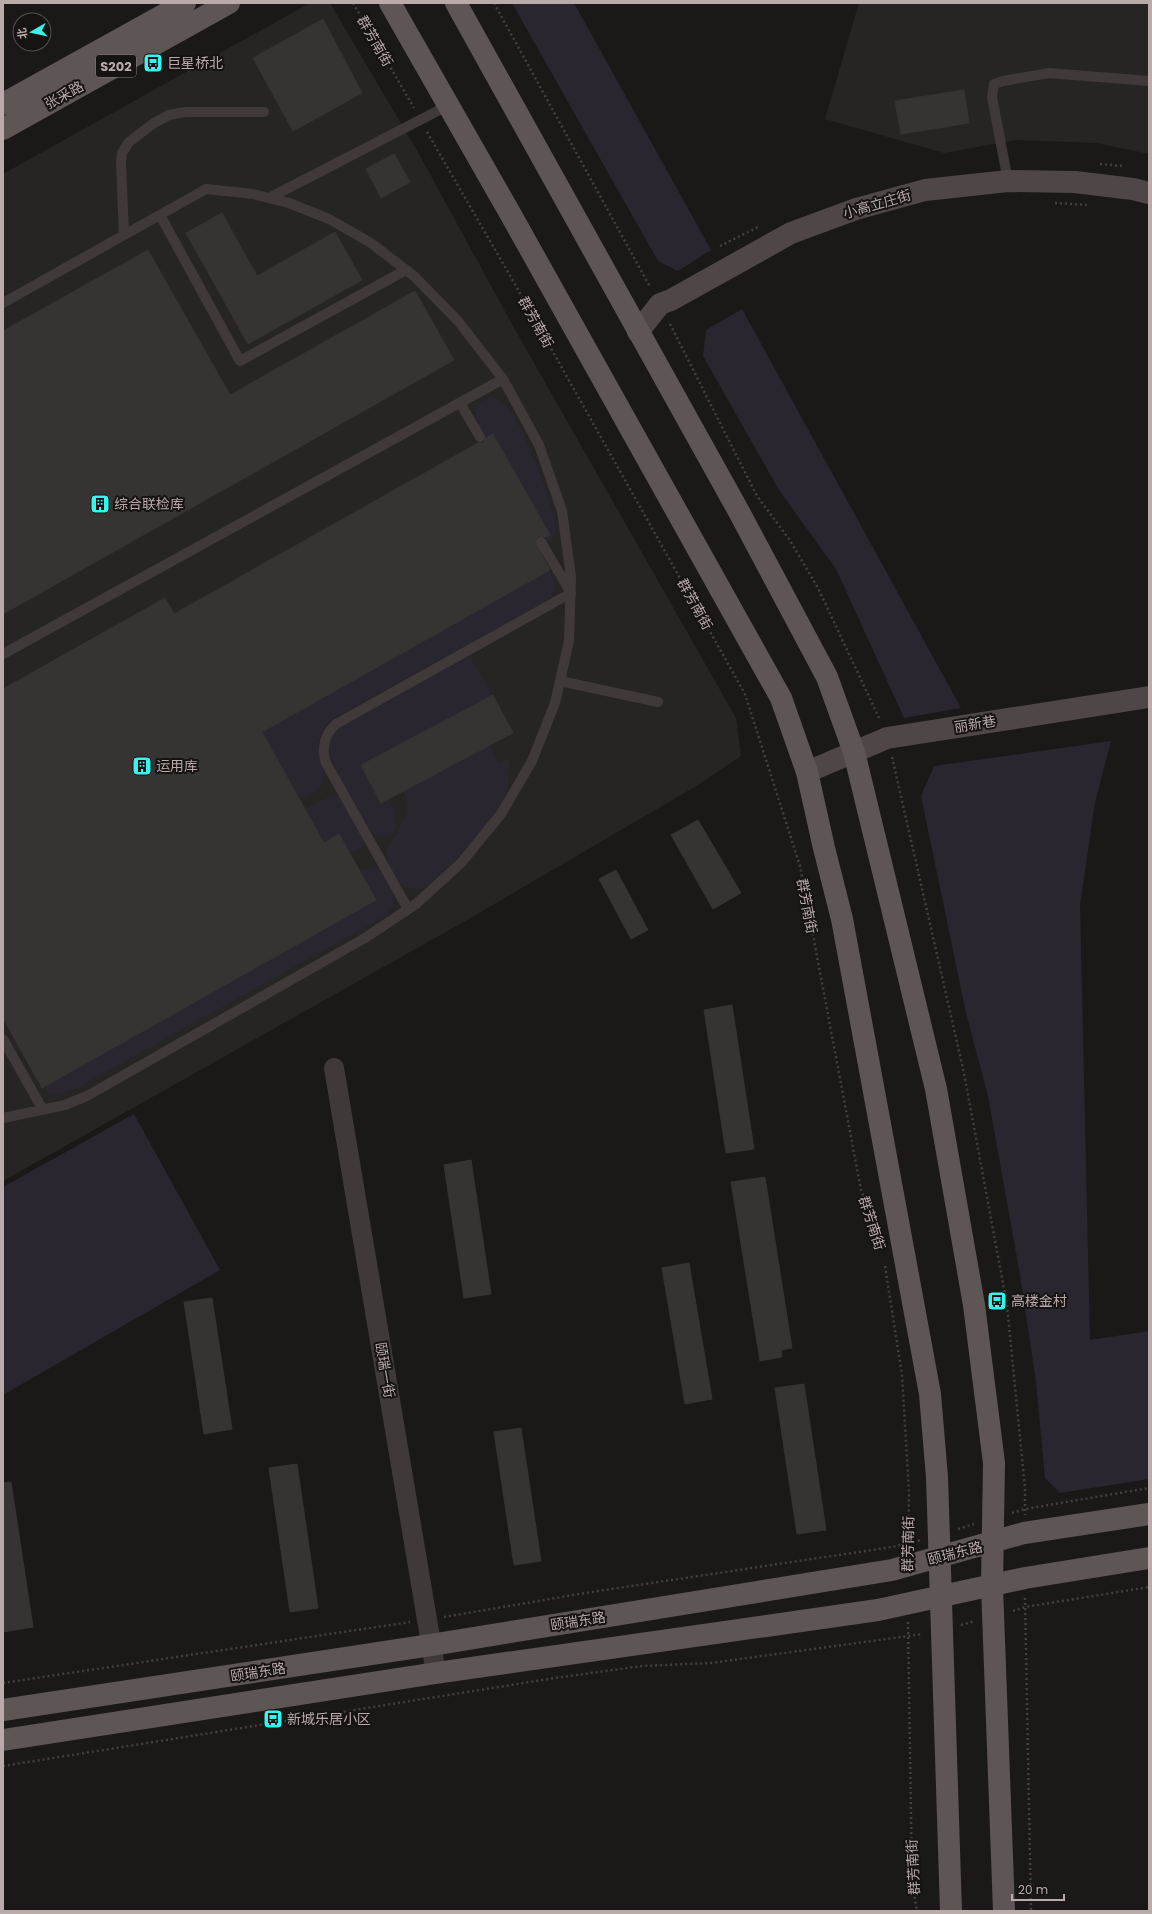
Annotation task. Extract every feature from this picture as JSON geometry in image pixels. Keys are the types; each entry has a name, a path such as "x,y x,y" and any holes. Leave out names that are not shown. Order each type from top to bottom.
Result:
{"main road":[{"name":"张采路","path":"3,104 185,3"},
{"name":"张采路","path":"3,129 229,3"},
{"name":"群芳南街","path":"390,3 449,105 781,698 808,772 824,848 842,918 930,1394 937,1477 951,1911"},
{"path":"456,3 738,510 827,677 854,752 936,1089 974,1305 994,1463 992,1586 1004,1911"},
{"name":"颐瑞东路","path":"3,1710 431,1645 892,1570 993,1543 1024,1533 1149,1514"},
{"name":"颐瑞东路","path":"3,1740 436,1673 878,1610 940,1598 1025,1578 1149,1558"}],"street":[{"name":"小高立庄街","path":"638,332 660,304 671,300 791,233 856,209 925,190 1008,181 1075,182 1133,189 1149,193"},
{"name":"丽新巷","path":"808,772 887,738 1149,697"},
{"name":"颐瑞一街","path":"334,1068 436,1673"}],"lane":[{"path":"1008,181 992,97 994,84 1004,80 1049,73 1149,81"},
{"path":"269,198 449,105"},
{"path":"124,235 121,162 122,153 129,142 160,119 174,113 264,112"},
{"path":"3,302 206,189 253,194 289,203 329,219 371,242 406,270 458,321 503,379 540,445 562,511 572,577 569,641 555,703 532,761 500,814 461,862 408,909 365,938 87,1096 70,1104 3,1118"},
{"path":"160,215 240,361 406,270"},
{"path":"3,654 503,379"},
{"path":"460,403 480,436"},
{"path":"541,542 571,593"},
{"path":"408,909 326,763 324,744 327,734 340,721 571,593"},
{"path":"560,681 658,702"},
{"path":"3,1039 43,1110"}],"path":[{"name":"群芳南街","path":"353,3 516,286 745,694 800,866 861,1190 881,1245"},
{"path":"494,3 660,304 757,496 789,539 818,588 870,697 887,738 964,1073 1007,1304 1025,1488 1024,1533"},
{"path":"1049,203 1093,206"},
{"name":"群芳南街","path":"884,1260 902,1375 909,1492 907,1565"},
{"name":"颐瑞东路","path":"3,1683 427,1620 585,1593 892,1547 939,1535 1025,1509 1149,1488"},
{"path":"1025,1578 1031,1911"},
{"path":"3,1766 555,1678 642,1666 711,1663 909,1636 941,1631 1026,1607 1149,1587"},
{"name":"群芳南街","path":"908,1604 912,1883 916,1911"}],"shaded area":[{"path":"310,3 330,3 419,154 513,326 736,718 741,756 698,785 467,920 3,1181 3,174"},
{"path":"512,3 574,3 711,250 678,271 658,261"},
{"path":"859,3 1149,3 1149,154 1097,143 1015,140 944,153 825,119"},
{"path":"742,309 961,708 904,718 836,569 779,490 703,356 706,330"},
{"path":"490,398 503,402 513,414 538,467 555,522 555,533 550,541 545,541 543,539 549,535 493,434 486,438 479,427 475,415 475,409 482,401"},
{"path":"549,571 552,575 554,587 552,594 546,601 332,719 324,729 320,738 319,747 323,772 321,786 315,792 300,799 262,732"},
{"path":"469,655 492,696 381,803 389,799 394,812 396,825 395,831 392,835 385,837 376,836 364,821 335,767 329,749 329,744 332,737 348,722"},
{"path":"1111,741 1095,802 1080,905 1090,1340 1149,1331 1149,1479 1060,1493 1045,1478 1036,1382 1020,1275 988,1096 966,1013 921,796 934,766"},
{"path":"490,745 499,763 509,759 507,790 500,807 480,833 431,883 419,889 412,889 403,885 395,878 391,870 388,863 387,850 406,815 407,800 404,791"},
{"path":"333,795 340,797 364,840 361,847 349,853 339,834 324,843 306,809"},
{"path":"374,866 386,878 392,890 394,901 390,911 385,916 77,1088 57,1095 47,1092 44,1086 360,872"},
{"path":"134,1114 220,1270 3,1395 3,1187"}],"building":[{"path":"323,19 362,93 293,131 253,58"},
{"path":"964,90 969,123 901,134 895,101"},
{"path":"394,154 410,182 381,198 366,169"},
{"path":"222,213 257,276 335,232 362,280 248,344 186,233"},
{"name":"综合联检库","path":"148,250 230,395 415,291 454,360 3,614 3,331"},
{"name":"运用库","path":"493,434 550,535 545,537 538,536 535,542 550,570 262,732 324,843 339,834 376,900 42,1088 3,1018 3,689 165,598 174,614 478,443 483,443 486,438"},
{"path":"493,695 513,733 381,803 361,765"},
{"path":"698,820 741,893 713,909 671,835"},
{"path":"616,870 648,930 631,939 599,879"},
{"path":"732,1005 754,1149 726,1153 704,1010"},
{"path":"471,1160 491,1294 464,1298 444,1165"},
{"path":"765,1177 792,1348 781,1350 782,1357 760,1361 731,1182"},
{"path":"689,1263 712,1399 685,1404 662,1268"},
{"path":"212,1298 232,1429 204,1434 184,1302"},
{"path":"804,1384 826,1530 797,1534 775,1388"},
{"path":"521,1428 541,1561 514,1565 494,1432"},
{"path":"297,1464 318,1608 290,1612 269,1468"},
{"path":"11,1482 33,1627 3,1632 3,1483"}],"place":[{"name":"巨星桥北","path":"153,63"},
{"name":"综合联检库","path":"100,504"},
{"name":"运用库","path":"142,766"},
{"name":"高楼金村","path":"997,1301"},
{"name":"新城乐居小区","path":"273,1719"}]}
